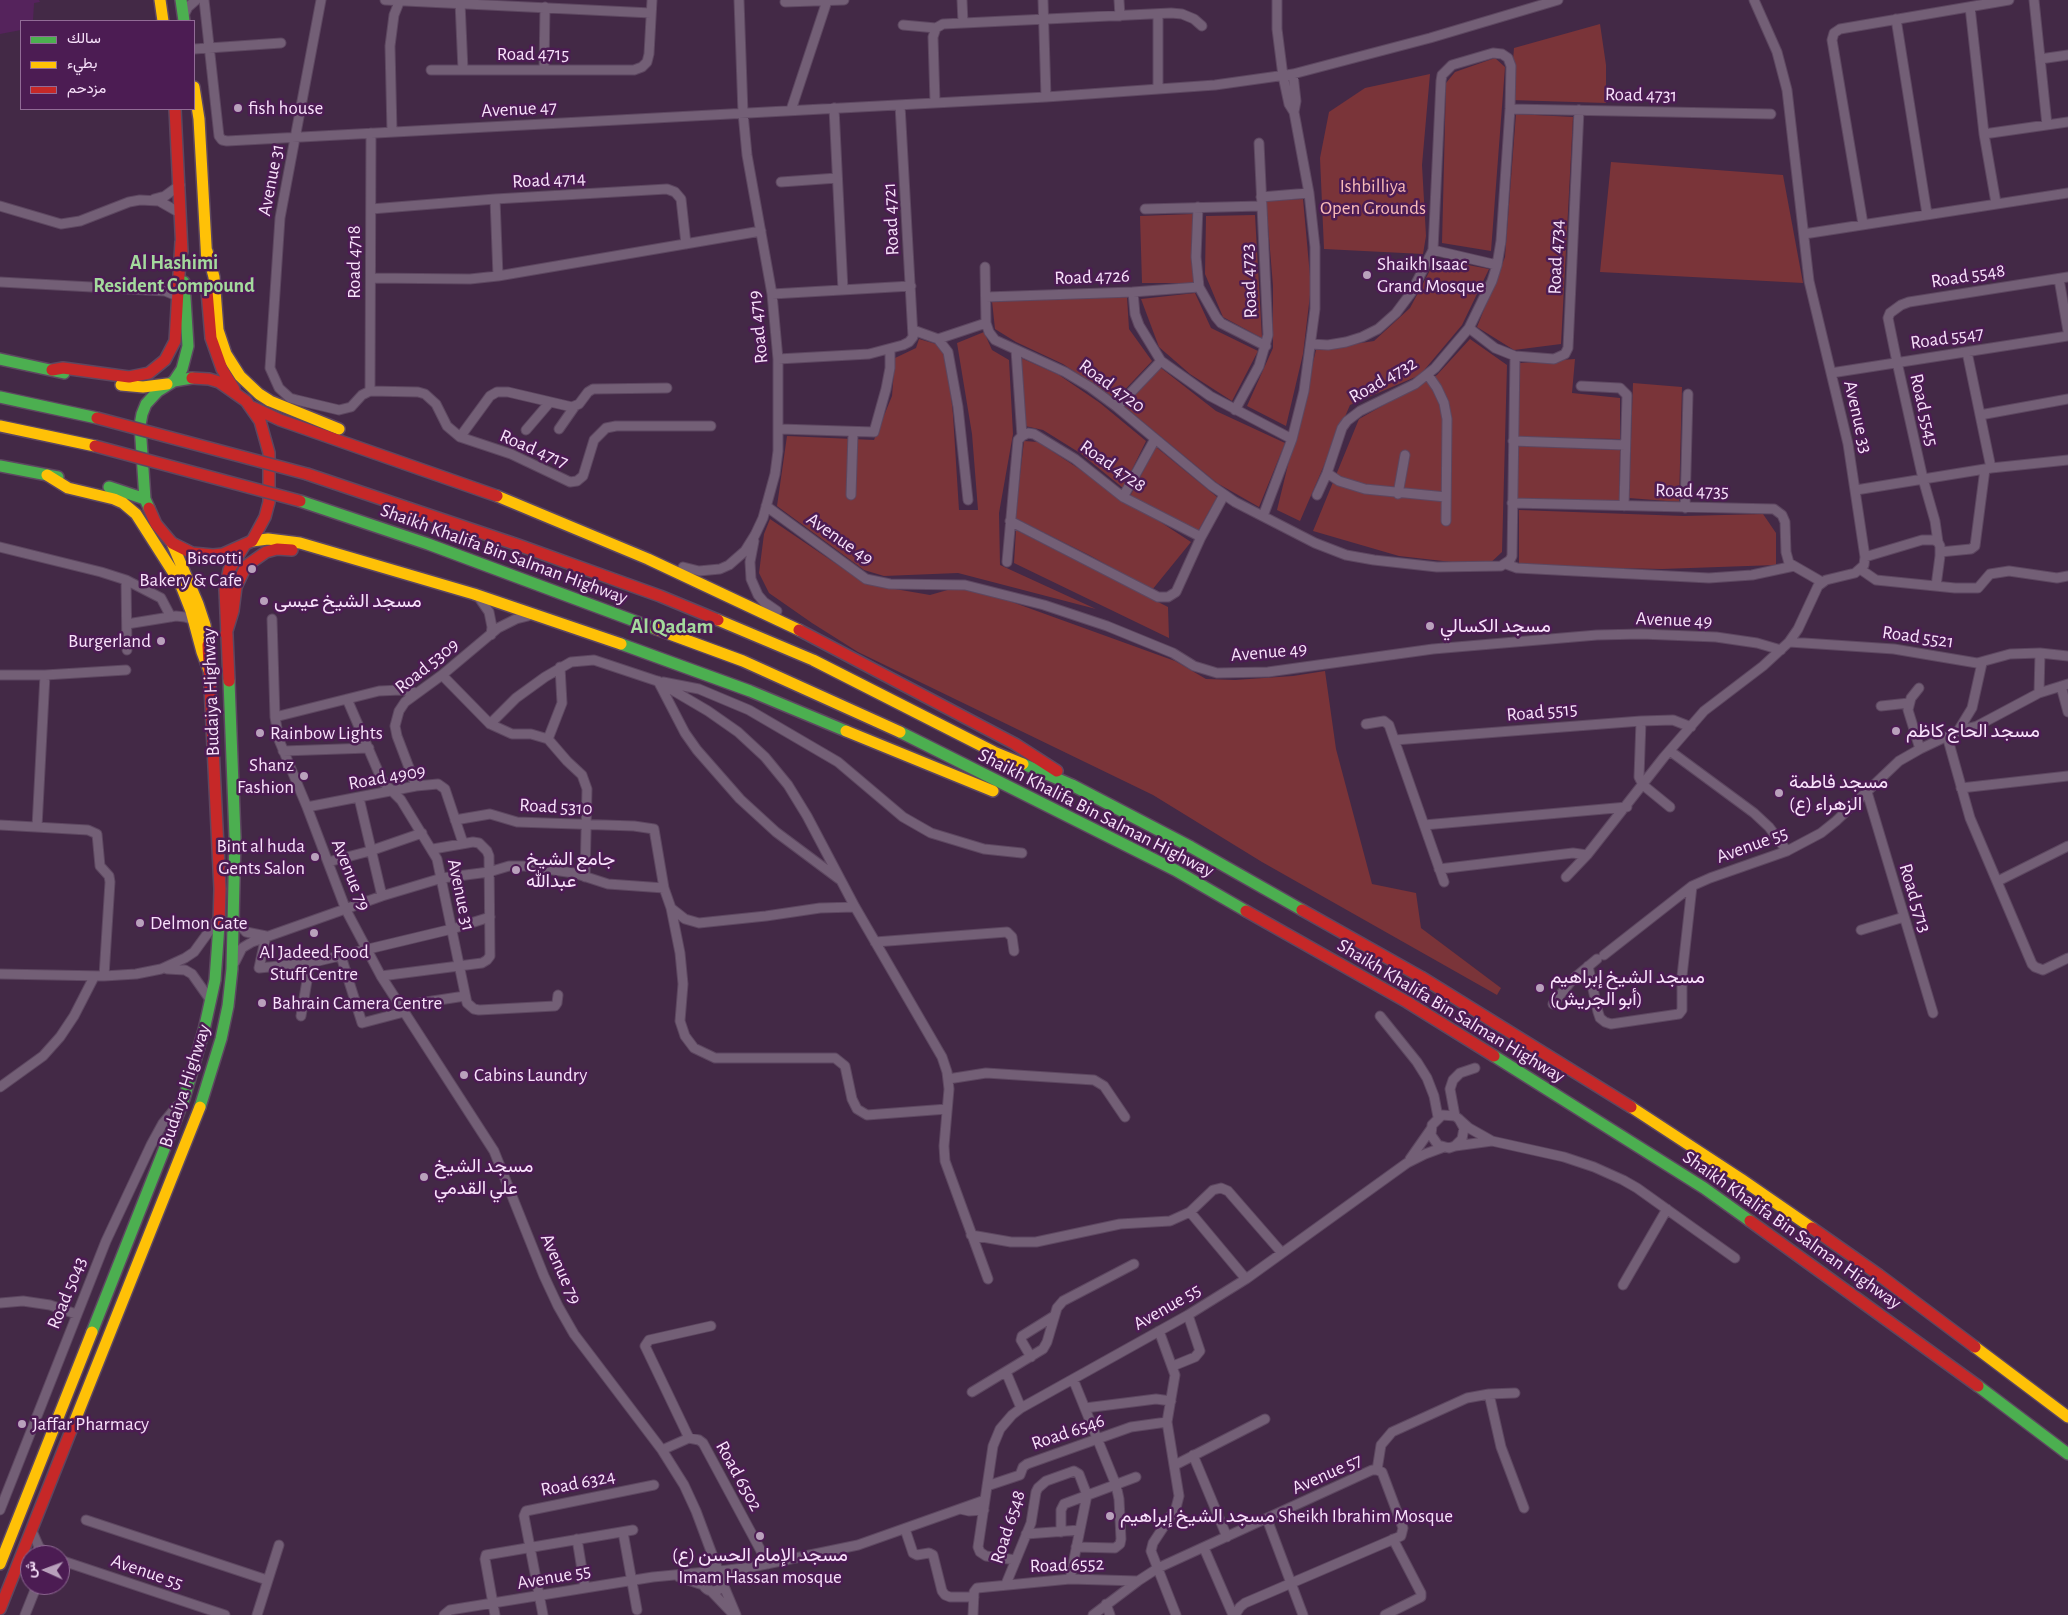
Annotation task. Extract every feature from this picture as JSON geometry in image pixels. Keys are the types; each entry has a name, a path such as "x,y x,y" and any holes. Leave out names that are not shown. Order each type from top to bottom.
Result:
{"main road":[{"path":"160,0 163,20"},
{"path":"181,0 184,18"},
{"path":"195,93 199,119 210,338 222,369 237,393"},
{"path":"174,110 188,346 182,369 170,383 146,404 140,425 145,499 156,524 172,543 187,551 202,555 224,554 248,543 268,539 290,541 474,594 617,642 750,691 1115,840"},
{"path":"52,370 63,368 129,377 149,373 165,360 175,341 173,292 181,242"},
{"path":"206,251 212,269 215,316 221,343 233,366 249,386 270,401 283,407 389,449 420,469"},
{"path":"0,359 121,386 143,387 192,378 209,379 237,393 252,407 260,421 269,453 269,502 265,517 248,543"},
{"name":"Shaikh Khalifa Bin Salman Highway","path":"0,397 96,418 307,474 518,545 660,596 812,660 994,752 1072,785 1190,847 1412,972 1585,1077 1741,1179 1863,1264 2068,1417"},
{"path":"252,407 286,422 510,501 648,559 806,633 1023,748 1045,762 1072,785"},
{"name":"Shaikh Khalifa Bin Salman Highway","path":"0,426 95,446 300,501 428,544 743,661 901,733 1175,870 1406,1002 1704,1188 1997,1398 2068,1454"},
{"path":"0,466 109,487 145,499"},
{"path":"47,475 68,488 123,503 142,522 169,565 186,598 210,673"},
{"name":"Budaiya Highway","path":"0,1564 184,1099 211,1001 216,965 219,918 219,834 210,673 205,625 194,591 172,543"},
{"name":"Budaiya Highway","path":"0,1609 199,1110 221,1038 228,1006 232,969 235,837 225,590 227,576 248,543"},
{"path":"226,634 240,576 255,558 277,549 346,556"}],"street":[{"path":"184,18 188,7 196,0"},
{"path":"199,119 216,116 204,0"},
{"name":"Avenue 31","path":"321,0 280,218 270,368 279,388 290,398 333,410 351,407 362,395 370,391"},
{"path":"385,0 651,12 652,0"},
{"path":"392,132 390,46 394,15 400,0"},
{"name":"Road 4719","path":"739,0 743,113 749,169 772,294 778,359 780,429 775,474 755,535 750,570 754,588 764,602 791,620 806,633"},
{"path":"785,2 844,0"},
{"path":"962,0 962,23"},
{"path":"1042,0 1046,97"},
{"path":"1119,0 1120,16"},
{"path":"1263,516 1292,439 1304,391 1311,344 1316,275 1310,193 1294,112 1289,104 1283,76 1277,29 1277,0"},
{"name":"Avenue 47","path":"216,116 219,136 224,141 1046,97 1215,85 1293,74 1430,38 1558,0"},
{"name":"Avenue 33","path":"1754,0 1777,52 1784,75 1804,234 1803,240 1814,306 1831,372 1856,490 1866,556"},
{"path":"1863,224 1832,40 1834,33 1840,29 2009,0"},
{"path":"2034,0 2047,125"},
{"path":"791,110 827,1"},
{"path":"460,2 462,70"},
{"path":"544,70 545,7"},
{"path":"1970,7 1984,134 1996,204"},
{"name":"Road 4715","path":"431,70 634,70 642,67 647,62 651,12"},
{"path":"1158,14 1158,88"},
{"path":"903,25 936,28 943,24 1182,14 1194,19 1202,26"},
{"path":"1896,19 1927,214"},
{"path":"935,102 933,37 936,28"},
{"path":"195,49 280,44"},
{"name":"Road 4732","path":"1317,495 1327,473 1342,428 1353,415 1401,392 1428,375 1469,328 1483,301 1497,265 1501,241 1511,66 1508,58 1502,54 1493,53 1452,65 1442,74 1440,81 1433,250"},
{"path":"2040,59 2068,56"},
{"path":"1293,74 1296,102 1294,112"},
{"name":"Road 4721","path":"900,105 913,330"},
{"path":"834,108 843,290"},
{"name":"Road 4731","path":"1510,109 1771,114"},
{"name":"Road 4734","path":"1469,328 1495,348 1515,356 1554,358 1565,354 1568,348 1579,110"},
{"path":"1984,134 2068,122"},
{"name":"Road 4718","path":"370,391 371,134"},
{"name":"Road 4723","path":"1235,410 1259,366 1266,346 1268,323 1259,143"},
{"path":"781,182 837,178"},
{"path":"0,206 61,224 80,221 129,202 152,200 165,196 180,185"},
{"name":"Road 4714","path":"371,209 495,199 667,189 675,192 681,199 686,244"},
{"path":"1145,208 1198,207 1261,201 1310,193"},
{"path":"1804,234 2068,193"},
{"path":"495,199 498,276"},
{"path":"152,200 166,204 180,212"},
{"path":"1198,207 1196,257 1199,287 1221,323 1266,346"},
{"path":"371,278 454,279 498,276 761,231"},
{"path":"1311,344 1328,345 1346,342 1378,329 1396,313 1411,293 1433,250 1497,265"},
{"path":"938,339 986,323 985,268"},
{"name":"Road 5548","path":"1888,318 1893,310 1909,302 2063,278 2068,331"},
{"path":"0,282 173,292"},
{"path":"772,294 911,286"},
{"name":"Road 4726","path":"986,297 1133,292 1199,287"},
{"path":"1133,292 1135,314 1139,325 1161,361 1210,396 1292,439"},
{"name":"Road 5545","path":"1888,318 1923,479 1935,521 1940,552 1936,586"},
{"name":"Road 4720","path":"986,323 989,332 995,340 1064,372 1090,387 1224,494 1315,543 1346,555 1437,567 1506,564 1517,568 1709,578 1752,575 1794,566"},
{"path":"778,359 869,354 890,350 909,342 913,337 913,330 938,339 946,347 952,366 965,462 968,500"},
{"name":"Road 5547","path":"1831,372 2068,336"},
{"path":"780,429 872,434 877,430 890,368 890,350"},
{"path":"1007,562 1018,440 1022,436 1016,350"},
{"path":"1940,552 1971,549 1975,546 1988,469 1980,415 1967,352"},
{"path":"1506,564 1512,556 1515,356"},
{"path":"1116,407 1161,361"},
{"path":"1428,375 1444,403 1447,419 1446,521"},
{"path":"1581,386 1620,388 1628,395 1624,506"},
{"path":"558,429 575,406 582,402 588,392 593,389 667,388"},
{"name":"Road 4717","path":"370,391 410,390 425,394 436,404 447,426 460,437 512,454 566,482 580,479 586,473 594,440 606,428 616,426 712,426"},
{"path":"460,437 490,396 497,392 508,392 575,406"},
{"path":"1685,508 1688,394"},
{"path":"1980,415 2068,399"},
{"path":"526,430 550,402"},
{"path":"851,495 853,433"},
{"name":"Road 4728","path":"1022,436 1028,433 1034,434 1075,459 1123,497 1201,537"},
{"path":"1123,497 1155,439"},
{"path":"1513,441 1625,445"},
{"path":"1398,494 1405,455"},
{"path":"1856,490 1988,469 2067,460 2068,470"},
{"path":"1327,473 1353,486 1398,494 1446,497"},
{"path":"1010,521 1163,597 1176,592 1201,537 1224,494"},
{"name":"Road 4735","path":"1512,503 1685,508 1770,508 1779,511 1785,522 1786,557 1794,566"},
{"name":"Avenue 49","path":"766,506 866,579 890,584 965,585 1000,593 1044,605 1107,626 1173,653 1194,666 1217,673 1268,672 1433,649 1598,635 1642,634 1716,637 1757,643 1781,650"},
{"name":"Road 4719","path":"648,559 699,572 720,569 738,559 755,535"},
{"path":"1566,877 1587,855 1667,754 1712,704 1763,666 1789,642 1798,629 1815,590 1822,582 1855,573 1864,565 1866,556 1922,540 1929,539 1938,542"},
{"path":"0,547 126,580 161,598 173,616"},
{"path":"1794,566 1822,582"},
{"path":"1860,570 1876,580 1955,588 1978,588 1990,574 2009,571 2057,578 2068,576"},
{"path":"126,580 127,650"},
{"path":"474,594 489,612 491,635"},
{"path":"173,616 182,608 186,598"},
{"name":"Road 5309","path":"416,786 396,736 395,726 399,711 405,702 442,675 507,622 536,615"},
{"path":"127,624 173,616 194,620"},
{"name":"Avenue 79","path":"272,619 277,734 346,910 381,976 494,1151 544,1276 574,1334 662,1450 684,1485 719,1571"},
{"name":"Road 5521","path":"1789,642 1894,649 1982,663 2010,654 2040,653 2068,656"},
{"path":"2039,693 2040,653"},
{"path":"490,724 530,687 560,667 582,660 594,660 657,681 699,690 749,710 838,762 903,817 931,832 984,849 1022,853"},
{"path":"1958,731 1972,708 1982,663"},
{"path":"548,739 562,703 560,667"},
{"path":"0,674 45,675 126,670"},
{"path":"37,827 45,675"},
{"path":"442,675 490,724 512,734 531,734 548,739 582,775 586,782 585,877"},
{"path":"657,681 708,711 738,732 765,757 788,785 942,1058 948,1080 944,1146 945,1161 988,1279"},
{"path":"657,681 685,733 697,750 740,799 776,832 842,882"},
{"path":"2064,685 2068,712"},
{"name":"Avenue 55","path":"1553,1004 1572,980 1588,966 1692,886 1787,851 1821,833 1899,761 1920,748 1958,731 1977,726 2039,693 2064,685"},
{"path":"1919,688 1909,703 1909,714 1920,748"},
{"path":"275,716 390,690 417,693"},
{"name":"Avenue 31","path":"347,699 385,784 401,800 433,849 442,878 465,996"},
{"path":"1881,706 1909,703"},
{"path":"1972,708 1977,718 1977,726"},
{"name":"Road 5515","path":"1395,740 1641,721 1673,720 1691,727"},
{"path":"1366,724 1381,721 1387,722 1444,882"},
{"path":"1641,721 1638,769 1643,785 1670,807"},
{"path":"1947,736 1970,818 2035,967 2043,970 2068,958"},
{"path":"283,751 369,748"},
{"path":"1667,754 1754,813 1769,826 1787,851"},
{"path":"1961,788 2068,776"},
{"name":"Road 4909","path":"307,807 393,792 416,786 438,784 444,787 463,842"},
{"name":"Road 5713","path":"1867,792 1933,1013"},
{"path":"359,798 382,896"},
{"path":"1424,826 1626,807"},
{"name":"Road 5310","path":"455,820 490,814 517,822 586,826 646,826 655,831 664,888"},
{"path":"0,825 91,830 98,838 100,866 109,876 110,882 104,976"},
{"path":"328,862 370,851 422,833"},
{"path":"381,976 482,963 488,960 490,950 489,856 484,846 473,842 463,842 433,849"},
{"path":"1998,881 2068,846"},
{"path":"1439,869 1573,853 1587,855"},
{"path":"232,969 242,948 248,943 382,896 442,878 489,872 509,866 525,866 567,872 608,884 664,888 680,953 683,984 680,1021 689,1042 701,1052 715,1058 835,1058 845,1066 852,1099 857,1109 867,1115 947,1109"},
{"path":"1588,966 1598,1012 1600,1018 1605,1022 1611,1024 1679,1014 1682,1010 1682,969 1692,886"},
{"path":"670,908 685,919 699,924 820,908 856,907"},
{"path":"266,936 259,968 310,963 452,929 490,917"},
{"path":"1861,930 1904,917"},
{"path":"0,974 94,977 136,974 161,969 194,952 219,918"},
{"path":"234,919 246,932 266,936"},
{"path":"875,942 1007,932 1012,937 1014,951"},
{"path":"341,956 362,1024 402,1009 465,996 470,1007 479,1010 555,1006 558,995"},
{"path":"301,1016 310,963"},
{"path":"161,969 185,970 192,974 211,1001"},
{"path":"0,1087 43,1056 60,1037 74,1016 94,977"},
{"path":"1380,1016 1428,1078 1438,1117"},
{"path":"1455,1146 1464,1134 1464,1128 1457,1117 1450,1094 1451,1084 1460,1073 1475,1068"},
{"path":"948,1080 986,1073 1094,1080 1104,1086 1125,1117"},
{"name":"Road 5043","path":"0,1510 76,1314 124,1201 163,1123 184,1099"},
{"path":"1492,1141 1444,1147 1434,1141 1431,1129 1432,1124 1438,1117 1446,1114 1457,1117 1469,1128 1492,1141 1564,1157 1594,1167 1637,1188 1735,1258"},
{"name":"Avenue 55","path":"1407,1163 1431,1129"},
{"name":"Avenue 55","path":"1016,1560 986,1556 980,1552 978,1547 996,1437 1006,1421 1021,1408 1188,1315 1246,1279 1407,1163 1444,1147"},
{"path":"972,1235 1011,1242 1036,1242 1129,1222 1170,1221 1190,1212 1213,1190 1225,1189 1282,1253"},
{"path":"1623,1285 1667,1209"},
{"path":"1190,1212 1246,1279"},
{"path":"972,1392 1031,1357 1045,1346 1057,1308 1070,1296 1134,1264"},
{"path":"0,1303 22,1301 50,1305 76,1314"},
{"path":"1173,1366 1196,1357 1200,1351 1188,1315"},
{"path":"1031,1357 1021,1340 1022,1336 1054,1316"},
{"path":"689,1438 644,1346 649,1340 711,1326"},
{"path":"1159,1331 1173,1366 1175,1382 1168,1422 1179,1490 1178,1502 1173,1514 1151,1547 1152,1555 1176,1615"},
{"path":"1006,1372 1021,1408"},
{"path":"1073,1379 1116,1485 1119,1499 1121,1538 1120,1544 1115,1548 1076,1547"},
{"path":"1377,1470 1381,1445 1392,1432 1457,1401 1489,1394 1515,1393"},
{"path":"1489,1394 1501,1447 1524,1508"},
{"path":"1084,1408 1156,1399 1171,1401"},
{"path":"1175,1465 1265,1419"},
{"name":"Road 6546","path":"987,1486 1018,1476 1027,1464 1131,1427 1168,1422"},
{"name":"Road 6502","path":"662,1450 689,1438 699,1440 706,1447 768,1564"},
{"path":"1193,1456 1227,1537"},
{"name":"Avenue 57","path":"1093,1615 1158,1568 1372,1470 1377,1470 1383,1474 1404,1532 1393,1539"},
{"name":"Road 6548","path":"1006,1584 1031,1523 1036,1492 1042,1484 1076,1471 1087,1495"},
{"path":"1061,1532 1062,1505 1136,1477"},
{"name":"Road 6324","path":"543,1615 524,1516 527,1510 654,1485"},
{"path":"1070,1579 1087,1495"},
{"path":"735,1615 707,1587 703,1576 706,1571 710,1569 719,1571 752,1567 850,1547 905,1530 960,1509 969,1511 984,1505"},
{"path":"1267,1519 1303,1615"},
{"path":"86,1520 267,1580"},
{"path":"31,1528 38,1545"},
{"path":"495,1615 485,1559 486,1555 633,1530"},
{"path":"905,1530 913,1553 917,1555 929,1553 933,1555 942,1591 945,1595 950,1597 974,1597 973,1615"},
{"path":"1026,1534 1080,1530"},
{"path":"623,1532 637,1610"},
{"name":"Avenue 79","path":"706,1537 706,1571"},
{"path":"577,1539 585,1588"},
{"path":"1204,1548 1234,1615 1245,1604 1393,1539 1421,1593 1421,1597 1384,1615"},
{"path":"257,1615 279,1545"},
{"name":"Avenue 55","path":"70,1563 224,1615"},
{"path":"15,1568 20,1565"},
{"path":"707,1587 718,1590 723,1583 752,1567"},
{"name":"Avenue 55","path":"444,1615 450,1610 632,1580 706,1571"},
{"path":"719,1571 724,1578 723,1583 735,1615"},
{"name":"Avenue 55","path":"672,1575 707,1587"},
{"name":"Road 6552","path":"974,1597 977,1588 1006,1584 1070,1579 1138,1581"},
{"path":"25,1615 33,1595"},
{"path":"1106,1604 1110,1615"}],"shaded area":[{"path":"0,0 39,0 40,2 34,3 33,20 20,20 20,30 0,34"}],"green space":[{"path":"1600,24 1606,65 1606,103 1510,100 1514,48"},
{"path":"1495,58 1505,67 1491,251 1442,243 1446,83 1455,72"},
{"name":"Ishbilliya Open Grounds","path":"1430,74 1422,165 1426,236 1423,254 1324,249 1320,158 1329,112 1365,88"},
{"path":"1516,114 1573,117 1561,344 1514,350 1477,327 1505,257"},
{"path":"1611,162 1783,175 1803,283 1600,272"},
{"path":"1303,199 1311,287 1303,354 1286,426 1247,406 1273,348 1273,286 1266,201"},
{"path":"1193,214 1191,256 1194,283 1142,283 1140,216"},
{"path":"1255,215 1262,338 1223,317 1205,274 1206,216"},
{"path":"1436,259 1489,269 1462,325 1420,375 1350,405 1300,521 1277,510 1316,350 1374,341 1410,308"},
{"path":"1195,293 1211,328 1258,351 1232,401 1190,374 1159,347 1141,299"},
{"path":"1127,297 1129,329 1152,361 1116,399 1063,364 1016,342 995,329 992,301"},
{"path":"984,332 992,350 1009,360 1013,434 999,513 1000,565 1096,609 958,573 884,576 864,570 777,506 787,436 874,440 892,396 895,358 916,348 919,339 946,347 953,415 959,510 978,510 972,434 957,343"},
{"path":"1470,339 1507,365 1502,552 1487,566 1399,556 1313,531 1359,419 1437,375"},
{"path":"1021,358 1059,375 1100,403 1146,441 1123,488 1080,453 1043,430 1025,426"},
{"path":"1575,359 1572,393 1620,398 1620,439 1514,437 1520,363"},
{"path":"1161,368 1216,411 1285,443 1259,507 1217,483 1124,406"},
{"path":"1633,383 1682,387 1679,502 1629,498"},
{"path":"1024,441 1038,442 1191,542 1152,590 1091,556 1015,518"},
{"path":"1518,446 1620,450 1619,502 1517,498"},
{"path":"1156,447 1217,497 1198,531 1128,500"},
{"path":"1519,510 1684,516 1763,514 1776,533 1776,565 1662,569 1519,566"},
{"path":"770,519 866,584 930,595 965,585 1175,661 1206,679 1235,680 1293,676 1325,671 1336,749 1372,884 1416,893 1421,928 1501,988 1497,995 1262,862 1153,795 858,652 812,623 769,593 759,573 764,534"},
{"path":"1016,530 1168,607 1169,638 1014,563"}],"traffic: fast":[{"path":"181,0 184,20"},
{"path":"174,381 182,369 188,346 184,282"},
{"path":"0,359 64,373"},
{"path":"149,508 145,499 140,425 142,414 146,404 158,391 174,381 192,378"},
{"path":"0,397 97,418"},
{"path":"0,466 58,477"},
{"path":"109,487 145,499"},
{"path":"300,501 428,544 656,629"},
{"path":"621,644 750,691 846,731"},
{"path":"200,1107 221,1039 228,1006 232,969 235,837 229,681"},
{"path":"900,732 1175,870 1246,911"},
{"path":"1023,764 1072,785 1191,847 1302,910"},
{"path":"92,1332 184,1099 204,1030 215,980 219,925"},
{"path":"1494,1056 1704,1188 1750,1221"},
{"path":"1978,1386 2068,1454"}],"traffic: slow":[{"path":"160,0 163,20"},
{"path":"195,93 199,119 207,263"},
{"path":"207,251 214,277 218,330 226,354 240,376 259,394 270,401 339,429"},
{"path":"121,385 143,387 167,384"},
{"path":"0,426 95,446"},
{"path":"47,475 68,488 114,499 123,503 136,514 180,583 191,611 210,673"},
{"path":"497,496 648,559 799,630"},
{"path":"252,541 268,539 300,543 474,594 621,644"},
{"path":"172,543 198,604 205,625 208,645"},
{"path":"718,620 813,660 994,752 1023,764"},
{"path":"656,629 743,661 900,732"},
{"path":"846,731 993,791"},
{"path":"74,1423 200,1107"},
{"path":"1631,1107 1812,1228"},
{"path":"0,1564 92,1332"},
{"path":"1975,1347 2068,1417"}],"traffic: jam":[{"path":"175,110 182,252"},
{"path":"52,370 63,368 129,377 149,373 165,360 175,341 181,242"},
{"path":"207,291 211,338 222,369 234,389"},
{"path":"149,508 156,524 172,543 192,553 213,555 223,554 252,541 265,517 269,502 269,453 260,421 246,401 219,382 209,379 192,378"},
{"path":"252,407 280,420 497,496"},
{"path":"97,418 307,474"},
{"path":"95,446 300,501"},
{"path":"307,474 518,545 660,596 718,620"},
{"path":"229,681 225,590 229,570 244,546"},
{"path":"226,634 233,611 236,587 246,566 266,552 277,549 292,550"},
{"path":"799,630 1015,744 1057,771"},
{"path":"208,645 220,889 219,925"},
{"path":"1302,910 1421,977 1631,1107"},
{"path":"1246,911 1407,1002 1494,1056"},
{"path":"1750,1221 1978,1386"},
{"path":"1812,1228 1879,1275 1975,1347"},
{"path":"0,1609 74,1423"}],"place":[{"name":"fish house","path":"238,108"},
{"name":"Shaikh Isaac Grand Mosque","path":"1367,275"},
{"name":"Biscotti Bakery & Cafe","path":"252,569"},
{"name":"مسجد الشيخ عيسى","path":"264,601"},
{"name":"مسجد الكسالي","path":"1430,626"},
{"name":"Burgerland","path":"161,641"},
{"name":"مسجد الحاج كاظم","path":"1896,731"},
{"name":"Rainbow Lights","path":"260,733"},
{"name":"Shanz Fashion","path":"304,776"},
{"name":"مسجد فاطمة الزهراء (ع)","path":"1779,793"},
{"name":"Bint al huda Gents Salon","path":"315,857"},
{"name":"جامع الشيخ عبدالله","path":"516,870"},
{"name":"Delmon Gate","path":"140,923"},
{"name":"Al Jadeed Food Stuff Centre","path":"314,933"},
{"name":"مسجد الشيخ إبراهيم (أبو الجريش)","path":"1540,988"},
{"name":"Bahrain Camera Centre","path":"262,1003"},
{"name":"Cabins Laundry","path":"464,1075"},
{"name":"مسجد الشيخ علي القدمي","path":"424,1177"},
{"name":"Jaffar Pharmacy","path":"22,1424"},
{"name":"مسجد الشيخ إبراهيم Sheikh Ibrahim Mosque","path":"1110,1516"},
{"name":"مسجد الإمام الحسن (ع) Imam Hassan mosque","path":"760,1536"}],"district":[{"name":"Al Hashimi Resident Compound","path":"174,274"},
{"name":"Al Qadam","path":"672,627"}]}
